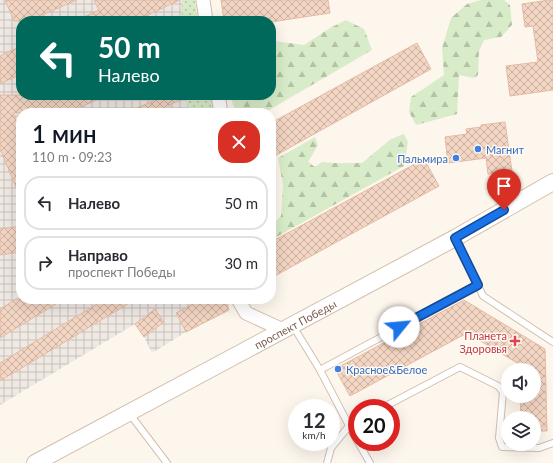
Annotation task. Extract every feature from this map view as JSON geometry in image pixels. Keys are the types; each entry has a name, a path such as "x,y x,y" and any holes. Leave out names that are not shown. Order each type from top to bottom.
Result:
{"street":[{"path":"202,0 205,16"},
{"name":"проспект Победы","path":"36,463 455,238 553,182"},
{"path":"241,304 246,313 288,328"}],"lane":[{"path":"455,238 483,296 553,342"},
{"path":"320,370 478,285"},
{"path":"288,328 320,370 348,426 331,448 328,463"},
{"path":"399,399 460,367 498,386 503,392 499,438 502,447 539,448 553,443"},
{"path":"129,413 167,463"},
{"path":"363,451 370,463"}],"shaded area":[{"path":"0,0 182,0 182,16 16,16 16,100 187,100 189,108 16,108 16,304 228,304 229,310 186,332 152,353 135,324 0,405"}],"green space":[{"path":"182,0 195,0 197,16 182,16"},
{"path":"481,0 504,0 510,5 512,25 501,37 484,40 479,51 478,75 474,78 459,75 457,114 416,125 409,112 411,97 444,75 442,48 451,18 467,4"},
{"path":"346,20 364,29 372,50 273,108 234,108 232,100 276,100 276,41 304,45 330,28"},
{"path":"187,100 212,100 213,108 189,108"},
{"path":"404,134 408,142 404,166 276,237 276,221 281,216 283,185 278,158 315,137 318,145 308,162 315,167 322,162 362,163 391,139"}],"building":[{"path":"5,0 77,0 40,16 16,16 16,21 14,21"},
{"path":"94,0 180,0 146,16 86,16 99,10"},
{"path":"221,0 328,0 330,13 276,21 276,16 223,16"},
{"path":"553,0 553,90 510,96 506,66 538,62 533,26 525,27 522,4"},
{"path":"417,43 431,69 276,155 276,120"},
{"path":"16,48 16,76 0,84 0,56"},
{"path":"0,95 16,95 16,100 96,100 79,108 16,108 16,113 13,113 16,120 16,187 0,149"},
{"path":"180,100 169,105 170,108 137,108 153,101"},
{"name":"Магнит","path":"505,122 512,171 488,174 486,158 448,163 445,137 467,134 466,129 481,127 481,125"},
{"path":"424,159 439,186 276,275 276,239"},
{"path":"16,227 16,253 0,255 0,229"},
{"path":"16,299 16,304 56,304 0,338 0,309"},
{"path":"464,300 545,349 547,431 541,431 541,411 521,411 520,403 541,403 541,363 517,363 467,333 350,396 335,369"},
{"path":"97,304 128,304 0,381 0,363"},
{"path":"193,304 226,304 229,310 186,332 176,313"},
{"path":"155,309 164,322 144,337 135,324"}],"place":[{"name":"Магнит","path":"478,149"},
{"name":"Пальмира","path":"456,158"},
{"name":"Планета Здоровья","path":"515,341"},
{"name":"Красное&Белое","path":"338,369"}],"route":[{"path":"399,327 478,285 455,238 504,210"}]}
